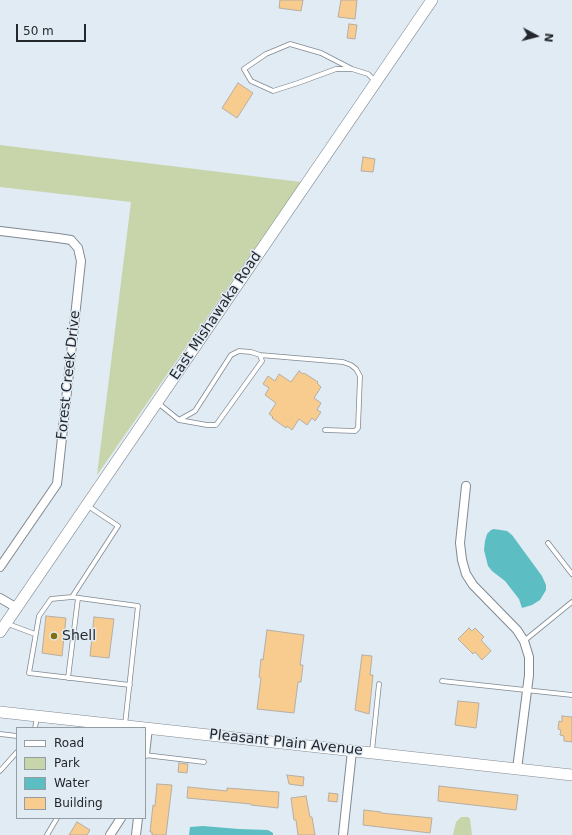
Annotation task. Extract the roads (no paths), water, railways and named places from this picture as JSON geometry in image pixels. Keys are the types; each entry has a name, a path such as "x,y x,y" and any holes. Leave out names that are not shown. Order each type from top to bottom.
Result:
{"main road":[{"name":"East Mishawaka Road","path":"3,628 432,0"},
{"name":"Pleasant Plain Avenue","path":"0,712 37,716 80,724 136,727"},
{"name":"Pleasant Plain Avenue","path":"148,728 572,775"}],"street":[{"name":"Forest Creek Drive","path":"0,231 71,240 78,248 81,261 57,484 0,567"},
{"path":"466,486 460,543 462,560 466,574 473,585 517,630 524,641 529,657 529,675 517,769"},
{"path":"0,598 17,608"},
{"path":"146,745 148,728"},
{"path":"343,835 352,751"},
{"path":"110,835 120,819"},
{"path":"136,835 138,819"}],"lane":[{"path":"352,69 336,69 273,91 251,81 244,69 266,54 290,44 321,53 352,69 368,74 376,82"},
{"path":"179,420 195,411 231,355 239,352 251,352 260,355 343,362 356,369 360,376 358,428 355,431 325,430"},
{"path":"157,402 179,420 207,426 216,425 262,361 260,355"},
{"path":"72,597 118,526 87,505"},
{"path":"548,543 572,574"},
{"path":"125,726 130,685 138,606 72,597 51,599 39,616 29,673 130,685"},
{"path":"68,678 78,598"},
{"path":"524,641 572,602"},
{"path":"3,628 36,634"},
{"path":"442,681 572,695"},
{"path":"372,753 379,684"},
{"path":"35,727 37,716"},
{"path":"0,734 16,736"},
{"path":"0,771 16,753"},
{"path":"146,754 204,762"},
{"path":"47,835 56,819"}],"water":[{"path":"494,529 507,531 512,535 542,576 546,585 546,590 540,600 532,605 522,608 519,599 505,581 488,566 484,550 485,541 487,534"},
{"path":"203,826 268,830 273,833 273,835 189,835 190,827"}],"place":[{"name":"Shell","path":"54,636"}]}
